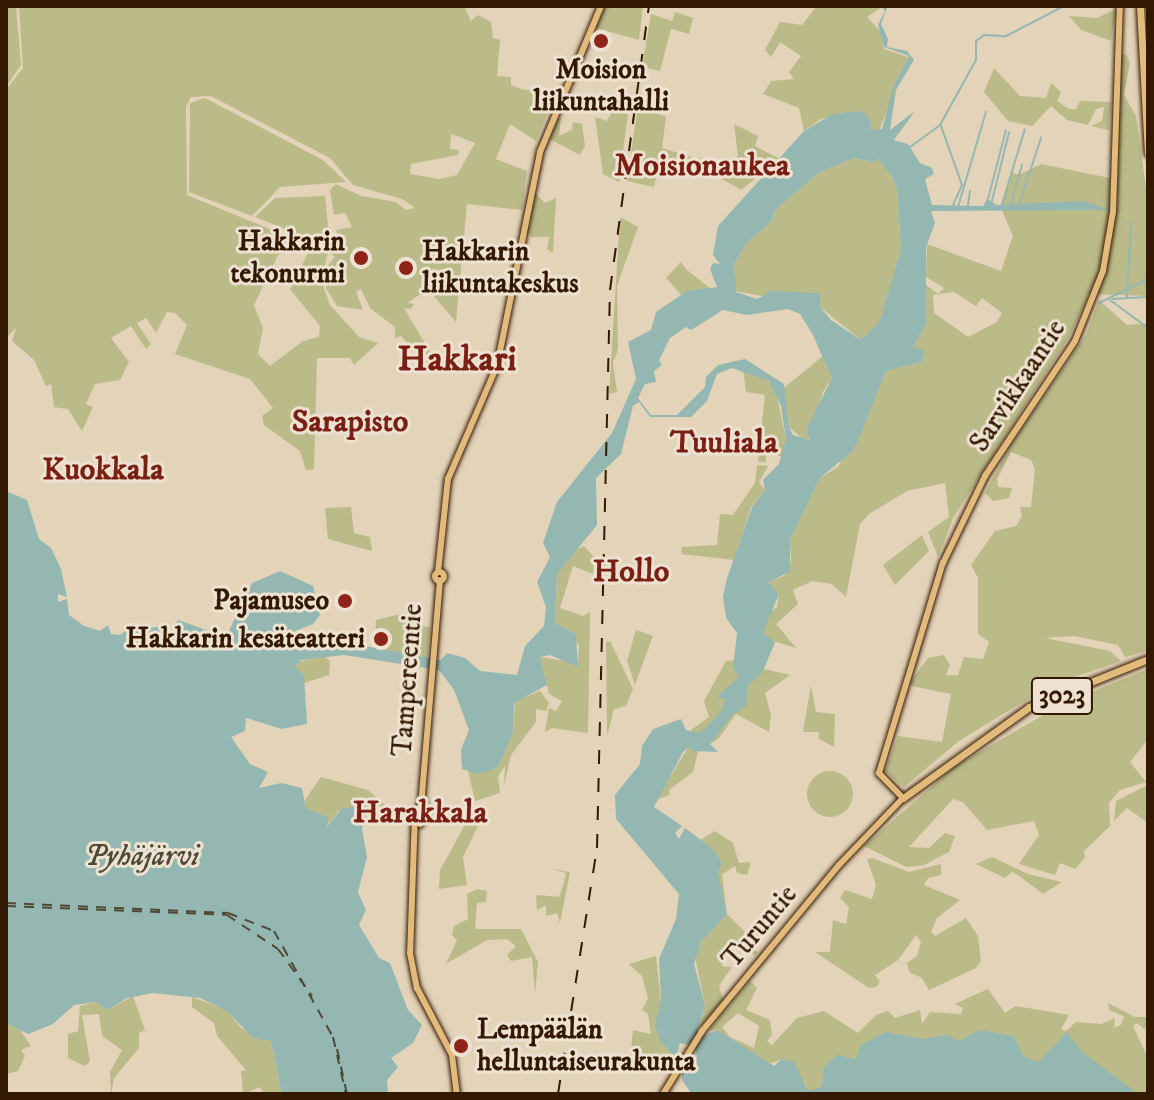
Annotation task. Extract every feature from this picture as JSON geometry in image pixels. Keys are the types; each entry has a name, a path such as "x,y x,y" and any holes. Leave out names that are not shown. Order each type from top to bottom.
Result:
{"highway":[{"path":"1140,6 1148,153"},
{"name":"3023","path":"903,798 981,739 1076,689 1148,662"}],"main road":[{"name":"Tampereentie","path":"457,1094 448,1043 413,975 419,818 437,589 450,473 488,389 502,342 543,142 601,6"},
{"name":"Sarvikkaantie","path":"903,798 879,773 952,543 985,476 1075,341 1098,290 1113,212 1120,6"},
{"name":"Turuntie","path":"663,1094 702,1031 839,865 903,798"}],"shaded area":[{"path":"6,6 16,6 21,65 6,87"},
{"path":"19,6 464,6 471,21 478,15 491,22 493,38 500,40 497,76 511,77 511,85 524,90 556,92 536,141 510,124 496,159 527,171 522,210 467,204 456,322 428,289 407,303 414,304 411,309 404,308 434,359 427,364 401,336 395,338 395,327 370,308 361,289 356,292 363,310 337,306 326,288 327,267 335,257 331,254 341,243 336,230 352,227 345,213 334,215 330,190 336,184 361,196 396,202 406,210 415,208 402,199 353,185 330,158 211,96 191,97 186,107 187,195 328,253 321,280 330,305 359,337 378,343 354,365 350,358 317,358 314,469 306,470 300,451 264,425 262,416 273,408 250,379 175,354 187,325 175,313 167,312 156,333 146,318 137,323 151,344 146,349 131,326 111,338 129,362 120,380 95,384 86,404 93,407 82,431 68,409 54,407 51,384 46,386 34,360 12,341 16,328 6,338 6,90 23,68","holes":["451,134 475,143 457,175 439,179 410,174 411,164 458,155 459,150 450,149","297,242 311,247 290,289 320,326 319,337 303,341 270,366 258,354 263,328 254,305 278,255"]},
{"path":"605,6 643,6 639,40 596,28"},
{"path":"817,6 884,6 867,17 882,33 884,49 908,57 879,131 871,130 862,111 821,119 804,131 799,108 763,94 771,81 794,79 789,72 801,56 780,42 771,57 765,50 780,22 802,25"},
{"path":"1116,9 1111,41 1081,30 1069,16 1097,18"},
{"path":"675,12 693,18 689,34 671,29 660,71 642,67 651,14 672,21"},
{"path":"1126,54 1130,62 1124,95 1136,116 1148,202 1148,296 1089,294 1069,337 953,518 938,557 928,532 949,517 945,483 907,491 869,514 860,524 846,597 832,584 812,581 793,590 798,604 776,624 796,648 767,639 763,633 768,613 777,607 779,594 767,582 784,576 791,561 790,540 820,478 838,467 886,371 922,362 913,347 926,324 925,284 938,294 944,288 926,277 927,244 1001,271 1013,236 1001,208 1011,172 1019,175 1041,164 1110,178 1110,206 1117,206 1119,56","holes":["954,292 976,306 982,298 1002,313 997,322 968,337 934,313 933,295"]},
{"path":"994,68 1020,96 1046,98 1051,83 1061,92 1057,101 1069,109 1076,109 1080,101 1111,102 1109,130 1091,126 1102,121 1104,107 1096,109 1088,125 1067,120 1051,106 1032,126 1008,121 984,92"},
{"path":"205,98 323,160 346,182 280,187 252,216 189,192 190,103"},
{"path":"638,106 666,117 662,148 692,157 690,168 659,164 654,187 627,181"},
{"path":"613,110 628,114 619,182 603,174 595,117 607,121"},
{"path":"561,118 559,136 572,130 573,122 582,124 585,146 580,155 548,138 554,119"},
{"path":"734,124 758,136 755,146 780,159 741,190 717,176 694,173 698,158 732,164 738,156"},
{"path":"855,158 874,163 877,158 891,175 897,189 901,249 880,322 861,340 820,307 735,291 734,265 745,245 771,222 775,210 820,172"},
{"path":"534,192 545,203 556,198 553,253 547,249 549,237 531,237 526,230"},
{"path":"325,196 330,247 255,217 275,198"},
{"path":"620,217 638,227 617,286 618,350 613,363 617,392 609,394"},
{"path":"681,262 712,290 682,296 666,278"},
{"path":"1099,300 1127,325 1148,323 1148,651 1125,657 1118,645 1074,636 1045,638 1110,651 1121,661 1055,684 1008,711 959,741 904,787 885,771 898,736 942,742 951,694 911,686 911,681 928,658 944,655 950,665 946,675 958,675 964,657 983,659 989,642 978,634 978,578 971,565 995,531 1016,526 1022,516 1020,507 1031,507 1035,469 1031,460 1011,452 997,479 998,487 1012,488 1009,498 993,501 985,493 1011,445 1086,335"},
{"path":"824,355 832,378 823,392 810,438 804,440 789,427 784,388"},
{"path":"743,369 769,381 776,392 786,439 782,457 766,451 766,462 758,462 765,395 746,392"},
{"path":"757,465 768,466 759,482 765,490 751,507 734,560 681,554 682,547 717,545 720,514 733,515 755,483"},
{"path":"351,507 354,533 370,537 372,551 328,539 325,508"},
{"path":"922,535 929,551 895,585 883,565"},
{"path":"584,546 594,557 593,574 573,566 560,608 583,616 590,612 588,733 552,728 545,732 549,708 556,711 562,701 549,694 540,657 578,663 579,646 571,631 555,623 557,574 572,551"},
{"path":"409,612 411,625 430,627 427,659 374,650 376,620"},
{"path":"636,630 653,636 635,685 627,661"},
{"path":"610,641 633,689 626,706 614,709 607,736 606,642"},
{"path":"324,656 330,661 329,675 304,683 304,675 293,669 297,662"},
{"path":"734,660 753,679 765,669 790,675 765,693 771,715 769,732 736,714 719,738 710,744 699,742 691,730 709,717 704,701 726,661"},
{"path":"1148,669 1148,739 1130,762 1146,782 1120,790 1109,803 1110,826 1084,851 1085,858 1075,869 1060,863 1055,875 1019,864 1039,835 1034,821 987,830 963,802 953,799 909,847 929,848 945,833 955,836 949,852 924,865 906,867 864,846 954,767 1062,704"},
{"path":"811,685 816,712 835,714 834,747 819,739 819,732 803,732"},
{"path":"540,691 549,703 546,711 536,709 536,722 511,755 504,786 505,766 498,776 500,793 475,801 468,771 496,769 513,734 515,701"},
{"path":"689,746 698,751 693,772 669,790 670,795 656,800"},
{"path":"830,771 846,778 853,794 846,810 830,817 814,810 807,794 814,778"},
{"path":"321,777 368,790 386,806 338,811 328,828 329,819 306,808 305,800"},
{"path":"1148,785 1148,823 1127,808 1114,821 1116,801"},
{"path":"465,825 478,826 463,857 467,885 439,889 440,870"},
{"path":"715,831 733,843 739,863 751,862 747,875 737,873 735,866 722,874 727,914 713,855 700,840"},
{"path":"992,857 1028,874 1062,882 1043,894 1012,872 1005,878 976,864"},
{"path":"872,858 909,872 941,864 941,875 928,878 924,885 960,900 937,918 931,932 935,936 966,918 978,936 981,961 976,968 929,990 922,978 909,972 907,963 917,956 921,942 916,935 898,960 875,975 880,982 876,987 869,988 815,952 830,952 833,920 846,924 849,907 840,898 845,890 872,899 876,885 867,859"},
{"path":"551,869 570,872 560,923 557,913 546,916 546,905 537,910 536,895 559,897 564,883 566,873"},
{"path":"477,889 487,891 486,902 477,903 475,929 521,929 538,962 535,994 532,957 511,961 507,955 516,946 507,939 487,940 446,964 457,940 452,935 454,926 468,919 467,894"},
{"path":"727,914 748,935 770,930 750,945 758,952 755,956 739,942 724,954 722,966 732,967 719,986 723,1000 699,1027 705,1005 695,957 701,942"},
{"path":"656,956 666,1047 676,1058 673,1065 630,1059 633,1030 651,1034 648,1014 642,1010 648,998 642,976 629,964"},
{"path":"750,981 757,988 746,1010 770,1020 772,1035 767,1041 772,1045 797,1018 824,1011 858,1033 876,1015 888,1011 895,1018 920,1010 922,1024 930,1012 961,1014 963,1008 955,1004 988,989 1005,1013 1016,1006 1069,1015 1061,1029 1066,1031 1076,1022 1101,1024 1115,1018 1114,1028 1121,1025 1124,1016 1109,1010 1108,1003 1135,1017 1148,1017 1145,1030 1137,1023 1133,1026 1148,1058 1148,1094 808,1094 805,1083 783,1059 768,1064 717,1030 709,1031","holes":["738,1013 759,1026 754,1048 730,1037 722,1027"]},
{"path":"133,996 145,1030 139,1033 139,1048 114,1078 111,1094 110,1072 122,1050 102,1036 99,1014 82,1015 90,1062 84,1066 68,1058 68,1034 78,1031 80,1006 96,1002 108,1010"},
{"path":"192,997 227,1010 241,1028 271,1041 282,1094 264,1094 260,1087 243,1094 241,1071 246,1070 217,1036 214,1023 192,1007"},
{"path":"6,1023 20,1030 31,1046 21,1050 25,1056 18,1071 6,1074"}],"water":[{"name":"Pyhäjärvi","path":"880,6 887,8 881,24 888,39 887,47 907,51 914,60 896,90 890,130 915,111 894,140 908,144 920,163 932,168 934,174 925,179 932,205 983,206 987,199 997,205 1083,201 1110,210 931,211 935,223 926,247 926,324 913,347 924,351 922,362 886,371 854,450 820,478 790,540 790,572 768,582 779,594 763,633 775,642 763,671 748,686 746,706 732,715 710,744 718,752 691,751 690,746 683,752 654,807 682,826 675,833 679,839 685,828 713,849 722,863 718,873 727,914 701,942 694,964 705,1005 697,1031 703,1036 717,1030 774,1066 782,1059 794,1062 808,1091 822,1087 824,1067 837,1055 856,1059 861,1045 886,1032 923,1039 947,1035 959,1041 979,1030 1014,1036 1023,1056 1039,1062 1067,1032 1082,1052 1138,1094 692,1094 682,1080 682,1069 692,1054 697,1058 695,1046 680,1043 676,1058 661,1042 655,1025 661,998 659,959 676,919 679,894 616,819 615,795 640,764 642,746 653,729 681,719 686,730 700,733 723,710 725,699 717,697 739,677 733,668 737,633 726,618 723,596 752,507 765,490 763,480 779,464 786,439 781,406 769,381 732,368 717,374 707,401 691,417 650,417 639,402 633,406 621,454 596,478 597,525 557,574 555,623 576,634 578,667 550,655 540,657 547,685 514,703 513,734 497,768 478,774 462,769 461,750 469,730 454,690 439,670 344,655 301,660 294,667 304,675 307,724 282,729 246,718 245,731 231,737 250,764 268,772 259,788 281,783 302,788 306,808 329,818 327,828 341,809 358,806 367,811 362,829 367,857 358,892 366,910 359,925 379,958 390,963 408,1010 422,1025 413,1043 391,1058 398,1067 387,1080 388,1094 282,1094 271,1041 253,1038 227,1011 200,998 153,993 127,998 108,1010 96,1002 74,1005 53,1024 28,1034 6,1023 6,491 27,500 39,539 51,548 61,569 67,597 58,594 58,602 67,599 69,615 84,626 100,631 108,625 111,634 120,635 128,629 159,627 160,635 165,628 168,636 178,620 226,637 252,583 280,571 313,586 320,615 313,624 288,634 289,647 349,643 441,660 447,653 465,658 480,671 517,675 525,646 544,626 546,607 537,582 550,557 543,543 557,502 612,433 636,379 628,342 651,330 656,312 687,291 717,287 710,269 713,263 720,264 713,255 718,226 804,131 833,114 862,111 870,119 871,130 882,129 893,88 909,56 884,47 878,25 885,11","holes":["855,158 875,163 877,158 891,175 897,189 901,249 880,321 861,340 831,320 820,307 820,293 772,291 757,299 736,292 734,265 745,245 771,222 775,210 820,172","788,309 800,314 832,378 807,428 809,440 793,435 789,427 784,384 745,359 718,365 706,377 705,387 677,415 651,415 638,398 645,384 656,382 654,371 662,365 659,360 670,338 686,327 691,330 723,310 747,315"]}],"waterway":[{"path":"910,147 940,125 976,60 976,41 984,35 1006,36 1064,6"},
{"path":"958,207 986,112"},
{"path":"941,126 962,185 952,207"},
{"path":"1002,204 1025,129"},
{"path":"988,199 1006,130"},
{"path":"991,205 1009,132"},
{"path":"1019,205 1041,138"},
{"path":"1010,206 1022,165"},
{"path":"968,205 970,191"},
{"path":"1113,299 1127,298 1131,222"},
{"path":"1099,303 1148,279"},
{"path":"1129,298 1148,297"},
{"path":"1110,300 1148,328"}],"ferry route":[{"path":"6,903 228,913 274,931 333,1037 346,1094"},
{"path":"6,906 227,915 278,949 312,996"},
{"path":"337,1049 347,1094"}],"railway":[{"path":"558,1094 597,848 610,290 649,6"}],"place":[{"name":"Moision liikuntahalli","path":"601,41"},
{"name":"Hakkarin tekonurmi","path":"361,258"},
{"name":"Hakkarin liikuntakeskus","path":"406,268"},
{"name":"Pajamuseo","path":"345,601"},
{"name":"Hakkarin kesäteatteri","path":"381,639"},
{"name":"Lempäälän helluntaiseurakunta","path":"461,1046"}],"district":[{"name":"Moisionaukea","path":"702,166"},
{"name":"Hakkari","path":"457,360"},
{"name":"Sarapisto","path":"350,422"},
{"name":"Tuuliala","path":"724,443"},
{"name":"Kuokkala","path":"103,470"},
{"name":"Hollo","path":"631,572"},
{"name":"Harakkala","path":"420,813"}]}
